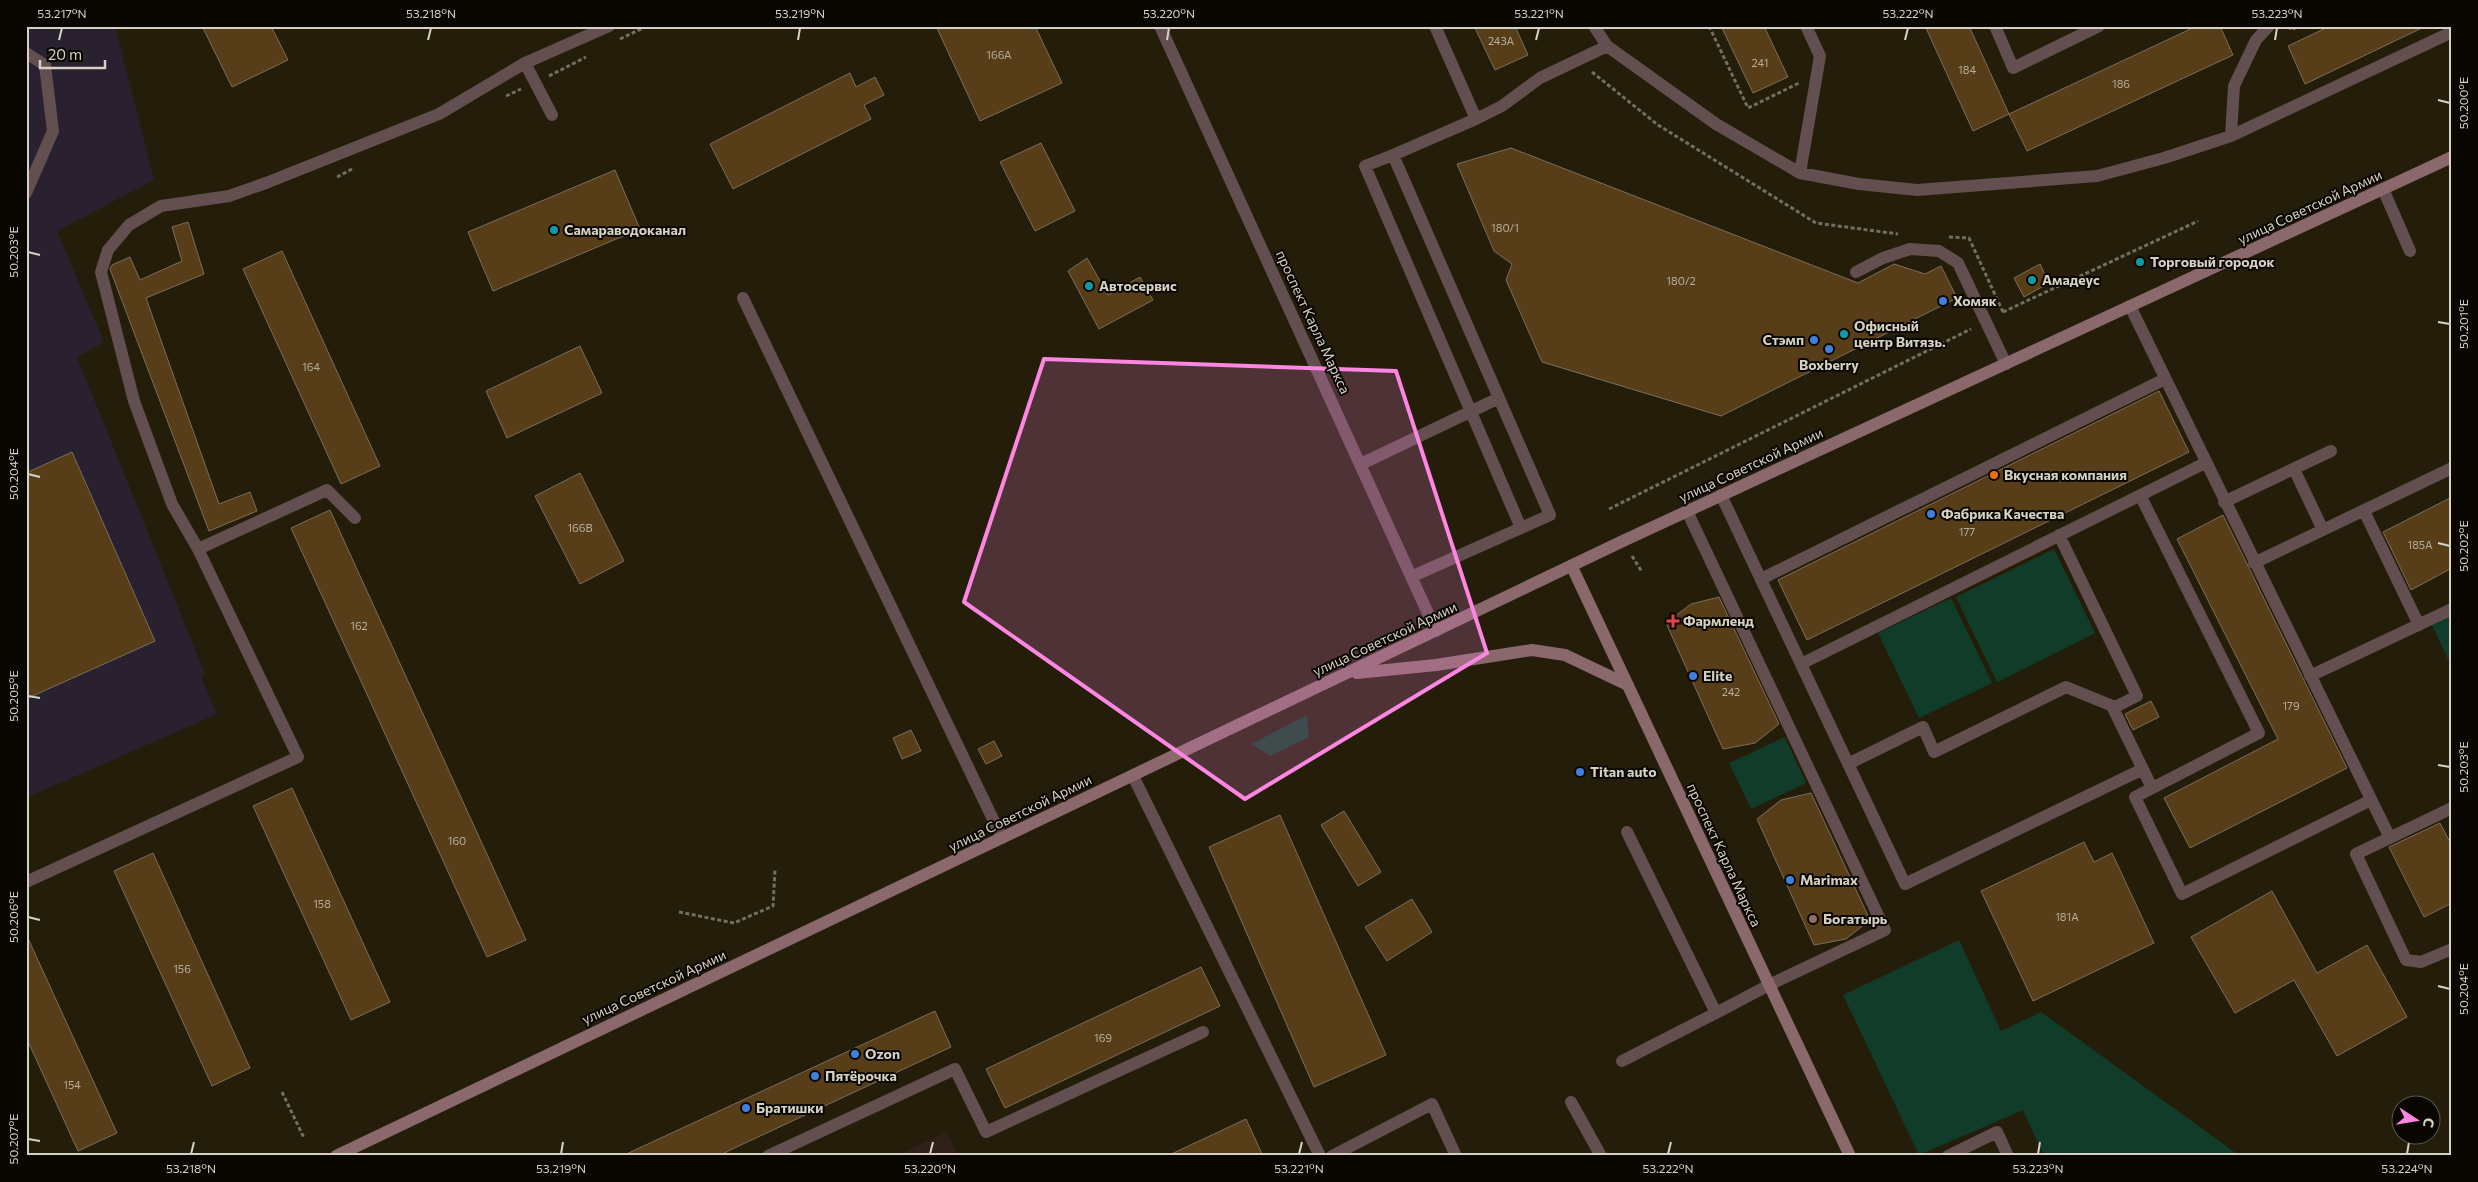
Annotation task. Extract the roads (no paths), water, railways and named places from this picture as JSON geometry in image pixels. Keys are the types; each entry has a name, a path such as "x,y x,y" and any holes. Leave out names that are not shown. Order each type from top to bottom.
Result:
{"main road":[{"name":"улица Советской Армии","path":"338,1155 1687,511 2452,157"},
{"name":"проспект Карла Маркса","path":"1572,566 1850,1156"},
{"path":"1347,674 1436,665 1532,650 1565,655 1628,685"}],"street":[{"path":"26,882 298,757 198,549 172,504 134,401 101,272 108,250 130,225 161,206 229,196 318,163 439,114 525,63 609,26"},
{"name":"проспект Карла Маркса","path":"1160,26 1413,576 1436,631"},
{"path":"1434,26 1476,119"},
{"path":"1594,26 1607,46 1716,124 1800,172 1859,184 1917,190 2097,176 2164,158 2231,136 2452,32"},
{"path":"1800,172 1820,56 1806,26"},
{"path":"1995,26 2013,68 2099,26"},
{"path":"2231,136 2234,86 2256,40 2269,26"},
{"path":"1520,528 1365,166 1476,119 1502,106 1540,78 1607,46"},
{"path":"26,53 45,65 54,131 26,193"},
{"path":"525,63 552,116"},
{"path":"1393,155 1550,515 1413,576"},
{"path":"2383,189 2410,251"},
{"path":"1856,272 1883,258 1910,249 1939,251 1958,264 2006,364"},
{"path":"743,298 1002,838"},
{"path":"2130,306 2224,502 2390,838"},
{"path":"1761,579 2165,379"},
{"path":"1361,464 1499,398"},
{"path":"2224,502 2331,451"},
{"path":"1801,664 2205,463"},
{"path":"2254,563 2452,468"},
{"path":"2294,469 2323,530"},
{"path":"198,549 328,490 355,518"},
{"path":"2140,495 2259,733 2135,797 2182,894 2371,800"},
{"path":"1721,496 1905,884 2142,769"},
{"path":"1622,1061 1769,985 1885,930 1687,511"},
{"path":"2364,511 2419,625"},
{"path":"1847,762 1848,764 1923,727 1934,752 2066,687 2115,707 2137,696 2059,535"},
{"path":"2310,676 2452,609"},
{"path":"2115,707 2113,708 2152,788"},
{"path":"1133,776 1320,1156"},
{"path":"2452,808 2356,854 2406,960 2420,962 2452,949"},
{"path":"1627,832 1716,1013"},
{"path":"768,1156 955,1069 986,1132 1204,1032"},
{"path":"1571,1102 1601,1156"},
{"path":"1332,1156 1432,1104 1456,1156"},
{"path":"1948,1156 1997,1132 2008,1156"}],"place":[{"name":"Самараводоканал","path":"554,230"},
{"name":"Торговый городок","path":"2140,262"},
{"name":"Амадеус","path":"2032,280"},
{"name":"Автосервис","path":"1089,286"},
{"name":"Хомяк","path":"1943,301"},
{"name":"Офисный центр Витязь.","path":"1844,334"},
{"name":"Стэмп","path":"1814,340"},
{"name":"Boxberry","path":"1829,349"},
{"name":"Вкусная компания","path":"1994,475"},
{"name":"Фабрика Качества","path":"1931,514"},
{"name":"Фармленд","path":"1673,621"},
{"name":"Elite","path":"1693,676"},
{"name":"Titan auto","path":"1580,772"},
{"name":"Marimax","path":"1790,880"},
{"name":"Богатырь","path":"1813,919"},
{"name":"Ozon","path":"855,1054"},
{"name":"Пятёрочка","path":"815,1076"},
{"name":"Братишки","path":"746,1108"}]}
